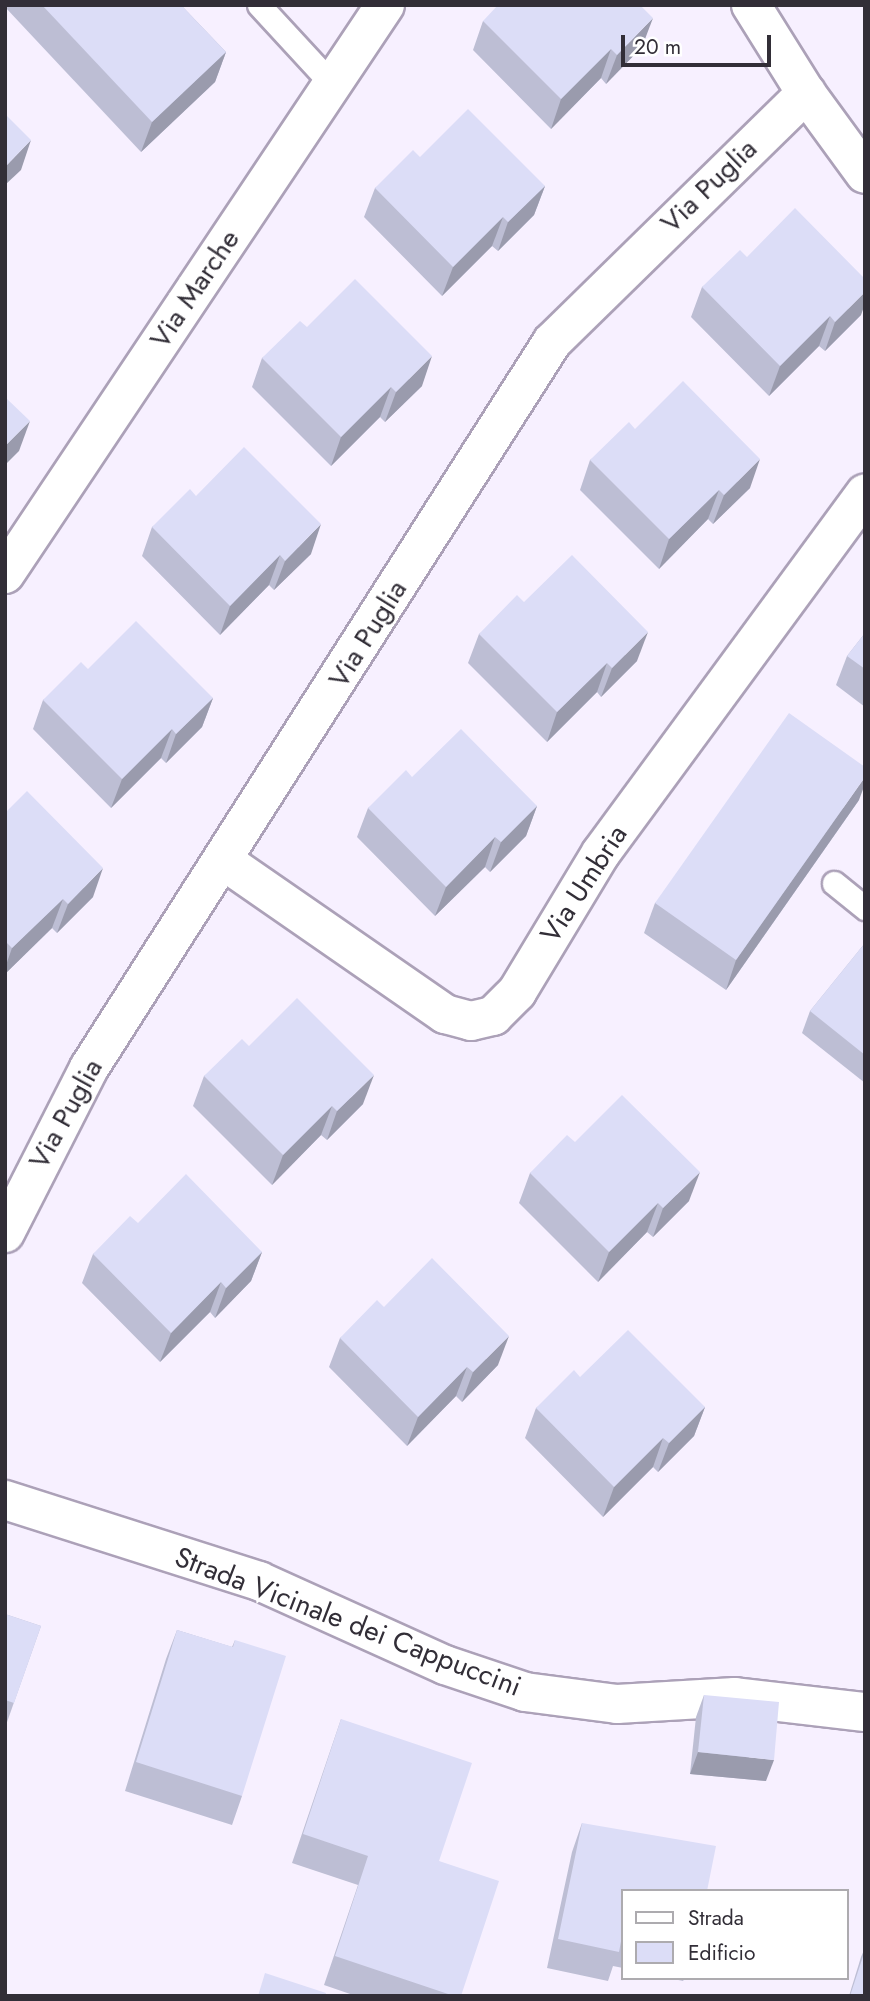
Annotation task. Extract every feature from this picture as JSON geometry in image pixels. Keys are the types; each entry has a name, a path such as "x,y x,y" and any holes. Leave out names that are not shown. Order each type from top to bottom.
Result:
{"street":[{"name":"Via Marche","path":"5,574 385,5"},
{"path":"751,5 806,93 865,174"},
{"name":"Via Puglia","path":"5,1233 78,1087 225,861 559,332 806,93"},
{"name":"Via Umbria","path":"225,861 445,1014 471,1021 494,1016 517,992 601,853 865,494"},
{"name":"Strada Vicinale dei Cappuccini","path":"5,1500 259,1581 445,1665 525,1692 617,1704 735,1697 865,1712"}],"lane":[{"path":"259,5 332,84"},
{"path":"835,883 865,908"}],"building":[{"path":"42,5 181,5 226,52 152,122"},
{"path":"498,5 640,5 653,18 617,55 611,49 561,99 483,21"},
{"path":"468,109 545,186 508,222 503,217 453,267 375,188 413,150 420,157"},
{"path":"5,114 31,140 5,167"},
{"path":"795,208 865,279 865,292 835,322 830,316 780,366 702,287 740,250 747,257"},
{"path":"355,279 432,356 396,392 391,387 341,437 262,358 300,321 307,327"},
{"path":"683,381 760,459 724,495 719,490 669,539 590,460 629,422 635,429"},
{"path":"5,397 30,421 5,446"},
{"path":"244,447 321,524 285,561 280,555 230,606 152,527 190,489 196,496"},
{"path":"572,555 648,632 612,668 607,663 557,712 479,634 517,595 524,602"},
{"path":"136,621 213,698 176,734 172,729 122,779 43,700 81,662 88,669"},
{"path":"865,633 865,669 847,656"},
{"path":"789,713 865,767 865,777 736,960 655,903"},
{"path":"461,729 537,806 501,842 495,837 446,887 368,808 406,770 412,777"},
{"path":"27,791 103,868 68,904 63,899 12,948 5,941 5,813"},
{"path":"865,943 865,1055 810,1011"},
{"path":"297,998 374,1075 337,1111 332,1106 283,1155 204,1076 242,1039 249,1046"},
{"path":"622,1095 700,1172 663,1208 658,1203 609,1252 530,1173 567,1135 575,1142"},
{"path":"186,1174 262,1252 226,1288 221,1282 171,1333 93,1254 130,1216 138,1223"},
{"path":"432,1258 509,1336 473,1372 467,1367 418,1417 340,1338 377,1300 384,1307"},
{"path":"628,1330 705,1407 669,1443 663,1438 614,1487 536,1408 574,1370 580,1377"},
{"path":"5,1614 41,1626 14,1703 5,1700"},
{"path":"177,1630 233,1647 235,1640 286,1656 242,1796 136,1762"},
{"path":"704,1695 779,1702 774,1760 698,1752"},
{"path":"341,1719 472,1763 439,1861 499,1881 461,1996 454,1996 335,1956 368,1856 303,1834"},
{"path":"582,1823 716,1846 707,1889 622,1889 622,1936 619,1952 558,1939"},
{"path":"865,1950 865,1996 850,1996"},
{"path":"265,1973 326,1993 325,1996 258,1996"}]}
